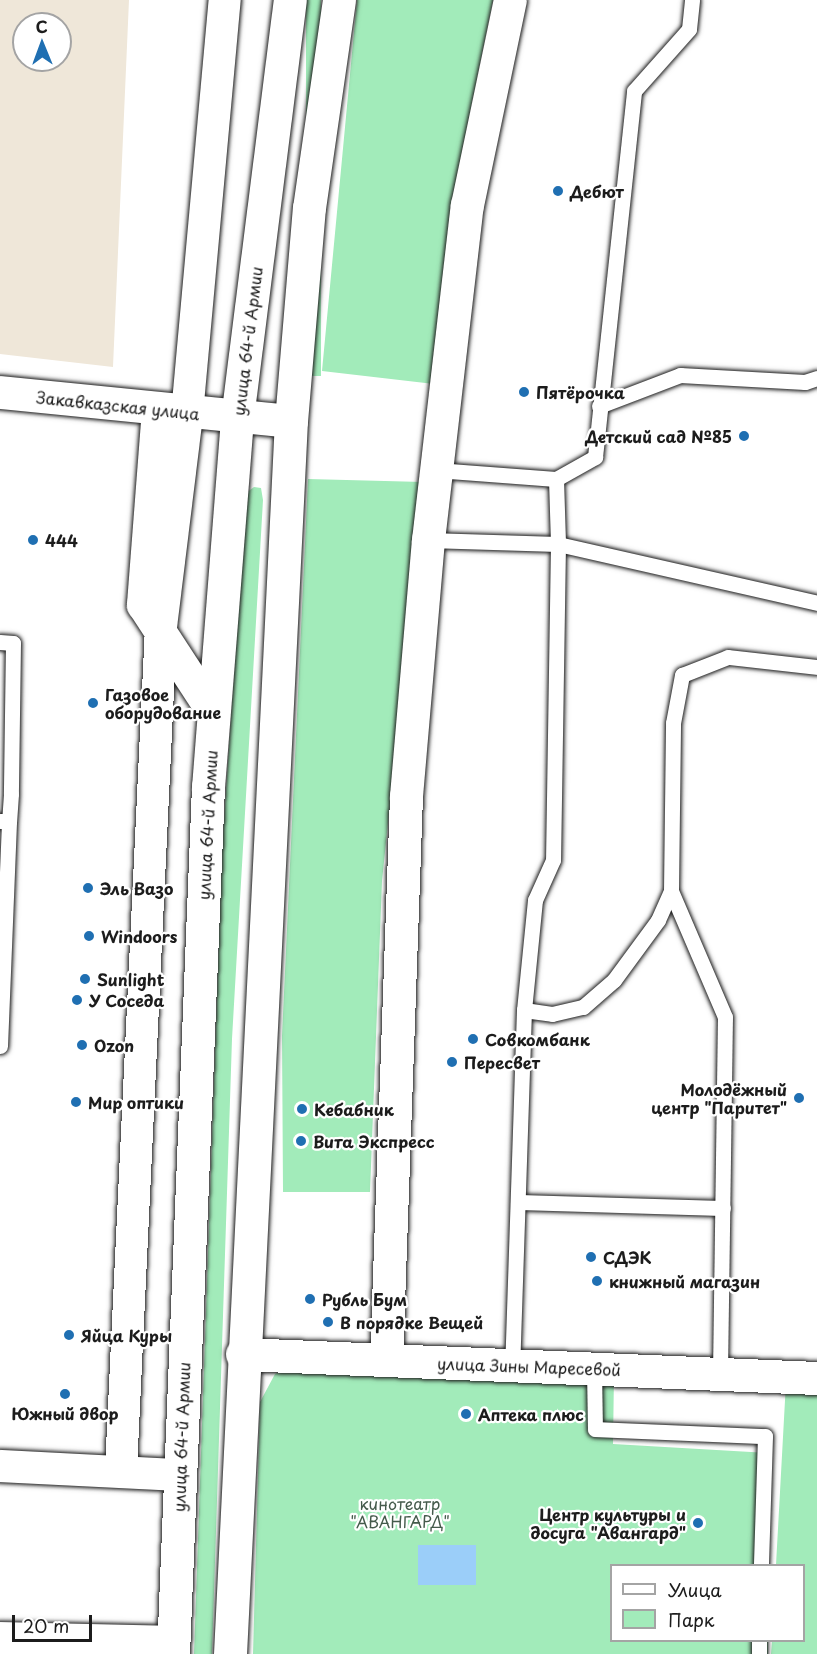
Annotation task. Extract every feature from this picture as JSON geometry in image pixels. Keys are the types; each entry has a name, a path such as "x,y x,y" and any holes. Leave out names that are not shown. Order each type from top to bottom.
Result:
{"main road":[{"name":"улица 64-й Армии","path":"173,1648 214,714 237,418 290,0"},
{"path":"230,1654 242,1354 291,422 309,208 339,0"},
{"path":"386,1360 406,796 428,540 467,205 510,0"},
{"name":"Закавказская улица","path":"0,392 291,422"},
{"name":"улица Зины Маресевой","path":"242,1354 817,1378"}],"street":[{"path":"121,1469 173,411 225,0"},
{"path":"161,627 214,714"},
{"path":"0,1466 121,1469 179,1475"},
{"path":"17,1644 173,1648"}],"lane":[{"path":"436,470 556,479 595,457 634,91 689,29 692,0"},
{"path":"599,406 680,375 805,382 817,378"},
{"path":"512,1365 524,1010 535,900 553,860 558,544 556,479"},
{"path":"428,540 558,544 817,603"},
{"path":"0,642 14,643 4,821 0,1046"},
{"path":"524,1010 552,1014 584,1007 614,980 658,920 671,891 673,723 682,675 728,657 817,667"},
{"path":"671,891 725,1017 720,1373"},
{"path":"518,1202 723,1208"},
{"path":"594,1368 595,1429 765,1436 761,1564"}],"shaded area":[{"path":"0,0 129,0 113,367 0,354"}],"green space":[{"path":"306,0 321,0 321,376 306,376"},
{"path":"357,0 493,0 456,181 434,384 322,371"},
{"path":"308,479 423,482 382,881 370,1192 283,1192 282,1036"},
{"path":"254,487 261,488 263,500 232,1039 212,1654 194,1654 222,851 246,493"},
{"name":"кинотеатр \"АВАНГАРД\"","path":"293,1366 614,1374 613,1444 769,1453 769,1564 610,1564 610,1642 768,1642 768,1654 253,1654 260,1402 275,1374"},
{"path":"786,1382 817,1383 817,1654 771,1654 772,1642 805,1642 805,1564 776,1564"}],"water":[{"path":"418,1545 476,1545 476,1585 418,1585"}],"place":[{"name":"Дебют","path":"558,191"},
{"name":"Пятёрочка","path":"524,392"},
{"name":"Детский сад №85","path":"744,436"},
{"name":"444","path":"33,540"},
{"name":"Газовое оборудование","path":"93,703"},
{"name":"Эль Вазо","path":"88,888"},
{"name":"Windoors","path":"89,936"},
{"name":"Sunlight","path":"85,979"},
{"name":"У Соседа","path":"77,1000"},
{"name":"Совкомбанк","path":"473,1039"},
{"name":"Ozon","path":"82,1045"},
{"name":"Пересвет","path":"452,1062"},
{"name":"Молодёжный центр \"Паритет\"","path":"799,1098"},
{"name":"Мир оптики","path":"76,1102"},
{"name":"Кебабник","path":"302,1109"},
{"name":"Вита Экспресс","path":"301,1141"},
{"name":"СДЭК","path":"591,1257"},
{"name":"книжный магазин","path":"597,1281"},
{"name":"Рубль Бум","path":"310,1299"},
{"name":"В порядке Вещей","path":"328,1322"},
{"name":"Яйца Куры","path":"69,1335"},
{"name":"Южный двор","path":"65,1394"},
{"name":"Аптека плюс","path":"466,1414"},
{"name":"Центр культуры и досуга \"Авангард\"","path":"698,1523"}]}
